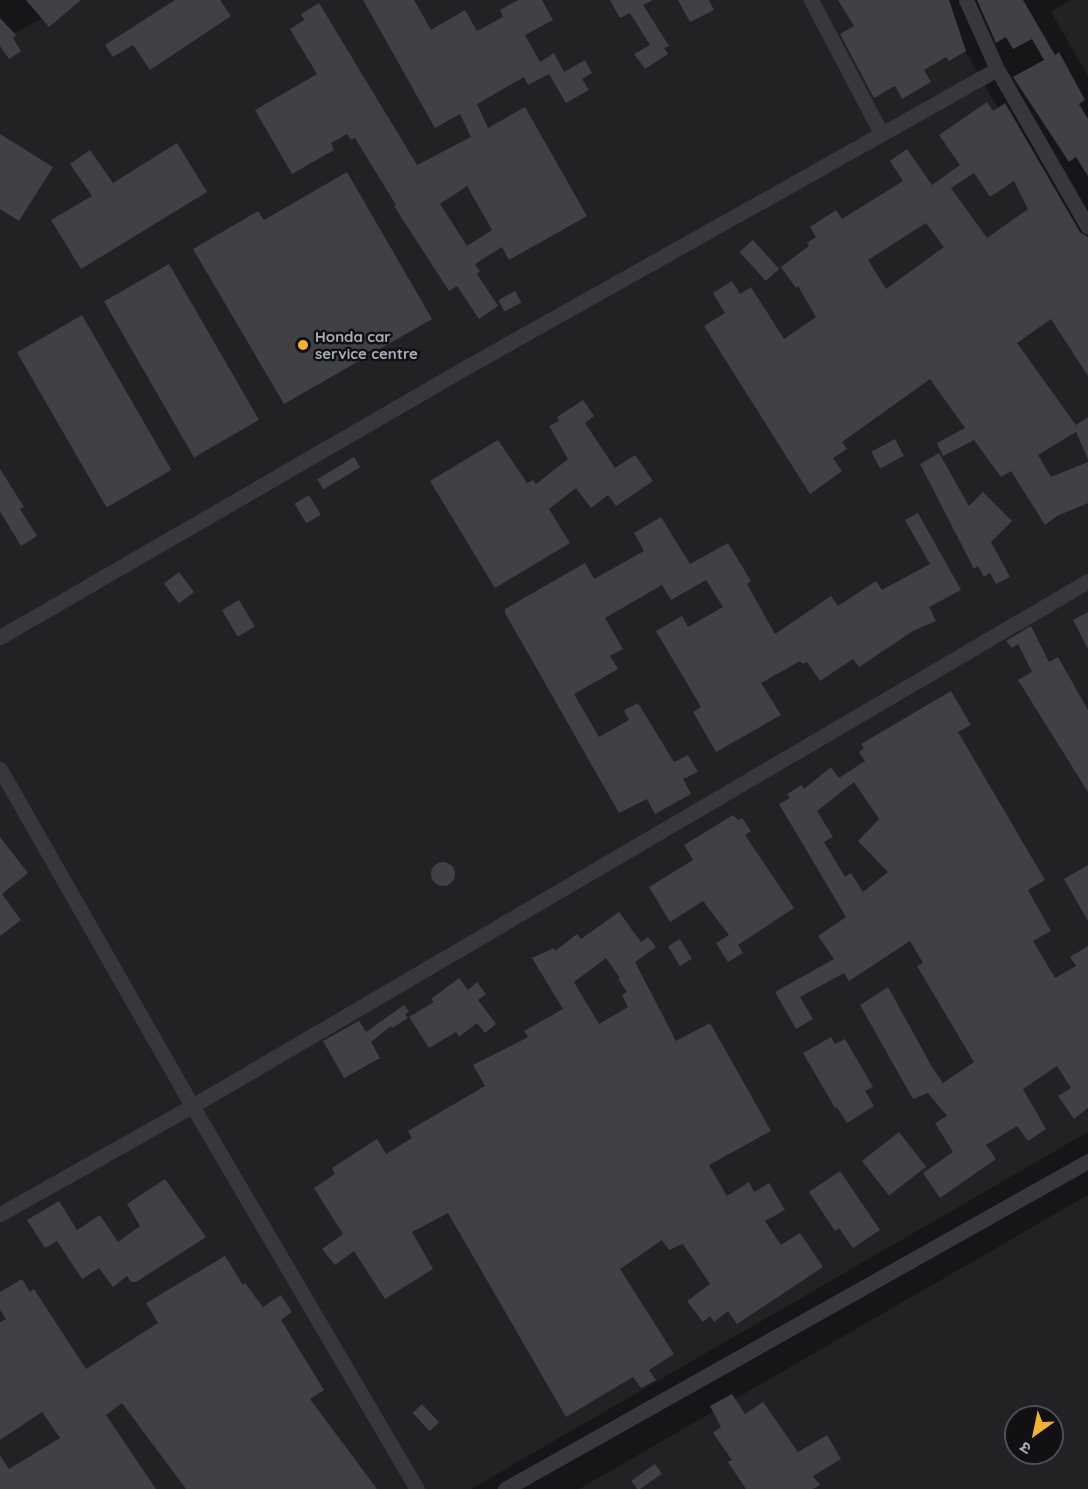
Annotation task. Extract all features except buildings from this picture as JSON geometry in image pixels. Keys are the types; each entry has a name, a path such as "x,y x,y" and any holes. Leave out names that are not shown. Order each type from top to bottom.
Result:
{"street":[{"path":"811,0 881,133"},
{"path":"966,0 997,69 1088,227"},
{"path":"0,637 480,359 997,69"},
{"path":"0,1214 192,1106 1088,581"},
{"path":"0,768 192,1106 417,1489"},
{"path":"505,1489 1088,1161"}],"shaded area":[{"path":"76,0 936,0 1088,265 1088,1132 471,1489 0,1489 0,41"},
{"path":"1070,0 1088,0 1088,76 1051,12"},
{"path":"1088,1195 1088,1489 579,1489"}],"place":[{"name":"Honda car service centre","path":"303,345"}]}
